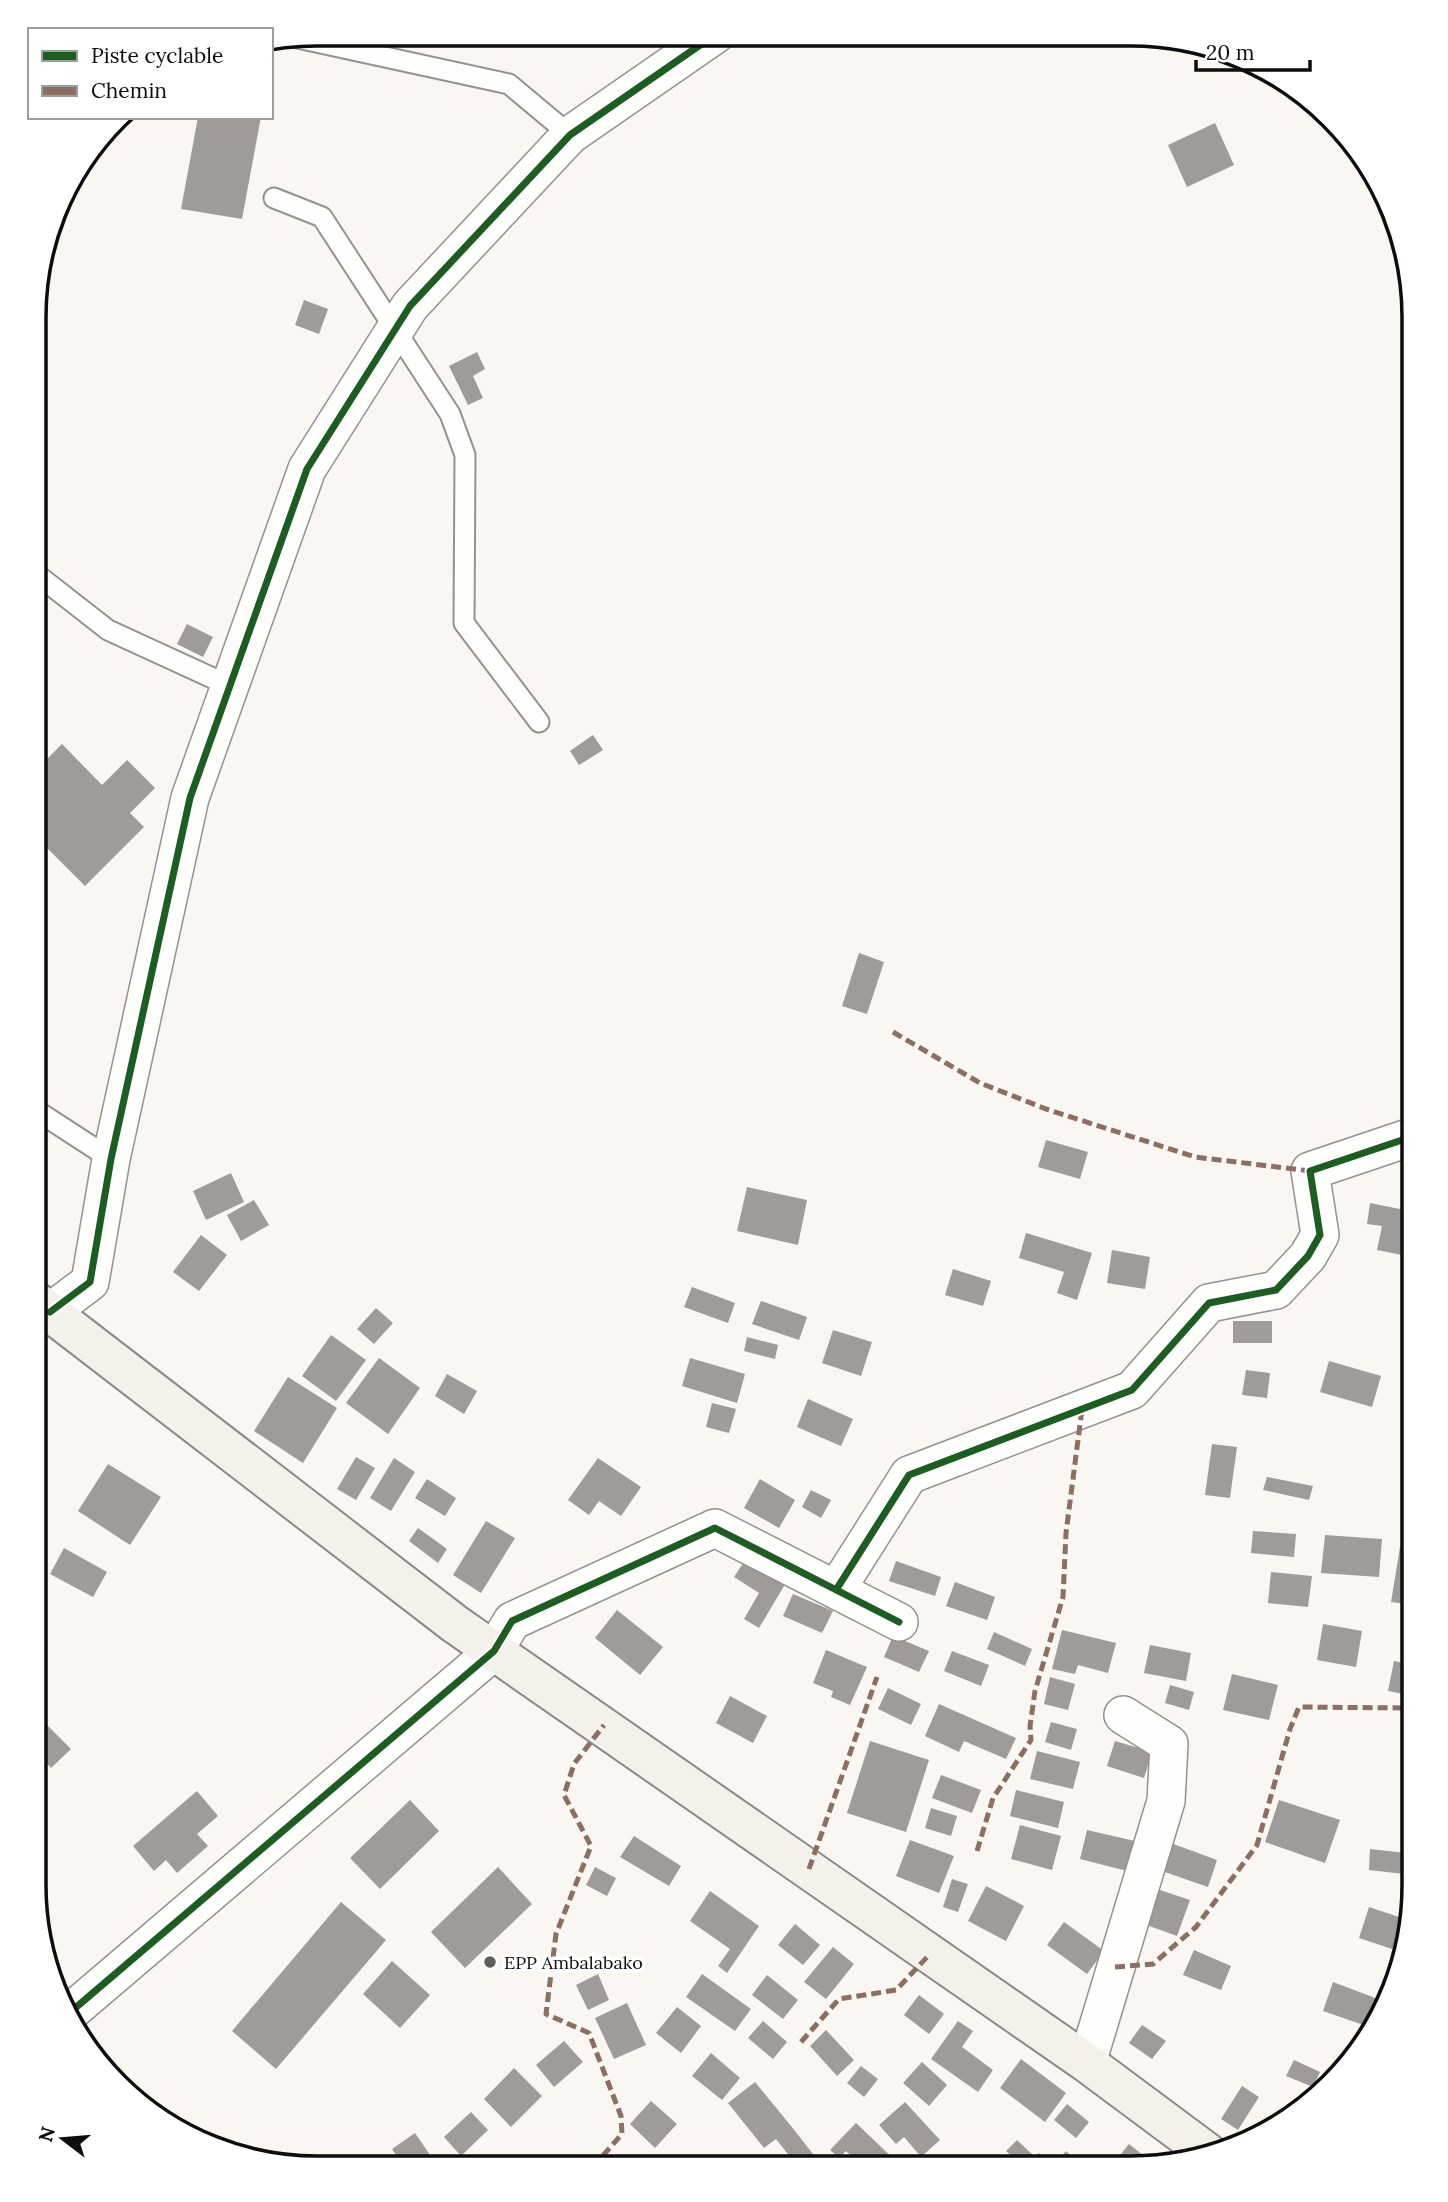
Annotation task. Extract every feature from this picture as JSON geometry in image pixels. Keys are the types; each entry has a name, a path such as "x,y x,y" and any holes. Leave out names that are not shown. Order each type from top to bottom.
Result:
{"main road":[{"path":"45,1308 494,1651 1087,2063 1200,2147"}],"street":[{"path":"45,1304 90,1282 111,1159 190,798 307,469 410,306 570,135 699,46"},
{"path":"835,1590 909,1475 1132,1390 1209,1303 1276,1290 1308,1256 1320,1235 1310,1171 1402,1140"},
{"path":"75,2008 494,1651 512,1621 715,1528 899,1622"},
{"path":"1087,2063 1166,1801 1169,1744 1123,1715"}],"lane":[{"path":"334,46 509,84 570,135"},
{"path":"274,198 322,217 397,328 450,414 466,455 464,623 539,722"},
{"path":"45,581 108,629 230,686"},
{"path":"45,1116 111,1159"}],"building":[{"path":"198,119 261,119 242,219 181,209"},
{"path":"1215,123 1234,165 1187,187 1168,145"},
{"path":"304,300 328,309 319,334 295,325"},
{"path":"477,352 485,369 473,376 483,398 468,405 449,366"},
{"path":"187,624 213,637 203,657 177,644"},
{"path":"593,735 603,750 579,765 570,751"},
{"path":"62,744 102,785 127,760 155,788 130,813 144,827 85,886 45,848 45,761"},
{"path":"859,953 884,962 867,1014 842,1006"},
{"path":"1046,1140 1088,1152 1080,1179 1038,1167"},
{"path":"231,1173 244,1202 206,1220 193,1191"},
{"path":"747,1187 807,1200 798,1245 737,1231"},
{"path":"254,1200 269,1225 241,1241 227,1215"},
{"path":"1370,1203 1402,1209 1402,1255 1377,1250 1382,1226 1367,1224"},
{"path":"1026,1233 1092,1253 1077,1300 1057,1293 1064,1272 1019,1258"},
{"path":"201,1235 227,1255 199,1291 173,1272"},
{"path":"1112,1250 1150,1257 1145,1289 1107,1283"},
{"path":"953,1269 991,1281 983,1306 945,1295"},
{"path":"692,1287 735,1303 728,1323 684,1307"},
{"path":"761,1301 807,1317 799,1340 752,1324"},
{"path":"376,1308 393,1323 374,1344 357,1329"},
{"path":"1233,1321 1272,1321 1272,1343 1233,1343"},
{"path":"833,1330 872,1342 861,1376 822,1363"},
{"path":"331,1335 366,1360 336,1401 302,1376"},
{"path":"747,1337 778,1345 775,1359 744,1351"},
{"path":"379,1358 420,1388 388,1434 346,1403"},
{"path":"690,1358 745,1374 737,1403 682,1386"},
{"path":"1329,1361 1381,1376 1372,1407 1320,1392"},
{"path":"1246,1370 1270,1373 1267,1398 1242,1395"},
{"path":"447,1374 477,1391 464,1414 435,1396"},
{"path":"288,1377 337,1408 303,1463 254,1431"},
{"path":"808,1399 853,1419 841,1446 797,1427"},
{"path":"712,1403 736,1409 729,1433 706,1427"},
{"path":"1212,1444 1237,1447 1230,1498 1205,1495"},
{"path":"356,1457 375,1468 356,1500 337,1489"},
{"path":"394,1458 415,1472 391,1511 370,1498"},
{"path":"598,1458 641,1487 621,1516 599,1501 589,1515 568,1500"},
{"path":"108,1464 161,1497 130,1545 78,1511"},
{"path":"1267,1477 1313,1486 1309,1500 1263,1490"},
{"path":"427,1479 456,1498 445,1516 415,1498"},
{"path":"760,1479 795,1500 779,1528 744,1508"},
{"path":"811,1490 831,1500 821,1518 802,1507"},
{"path":"486,1521 515,1538 481,1593 453,1575"},
{"path":"418,1528 447,1549 438,1563 409,1541"},
{"path":"1253,1531 1296,1534 1294,1557 1251,1553"},
{"path":"1325,1535 1382,1539 1379,1577 1321,1573"},
{"path":"1400,1547 1402,1547 1402,1603 1391,1602"},
{"path":"64,1548 107,1572 93,1597 50,1574"},
{"path":"747,1557 787,1581 759,1628 744,1619 759,1593 734,1577"},
{"path":"896,1561 941,1577 935,1596 889,1581"},
{"path":"1271,1572 1312,1576 1308,1607 1268,1603"},
{"path":"955,1582 995,1597 987,1620 946,1606"},
{"path":"793,1594 833,1611 822,1633 783,1616"},
{"path":"617,1610 663,1647 640,1675 595,1638"},
{"path":"1323,1624 1362,1631 1356,1667 1317,1660"},
{"path":"1062,1630 1116,1643 1108,1673 1078,1665 1075,1674 1052,1669"},
{"path":"994,1632 1032,1649 1025,1666 987,1649"},
{"path":"893,1636 929,1651 919,1672 884,1657"},
{"path":"1150,1645 1191,1653 1186,1681 1144,1673"},
{"path":"826,1650 867,1667 850,1705 831,1697 833,1691 813,1683"},
{"path":"952,1651 989,1665 981,1686 944,1671"},
{"path":"1394,1661 1402,1663 1402,1694 1388,1691"},
{"path":"1232,1674 1278,1685 1269,1720 1223,1710"},
{"path":"1050,1677 1075,1684 1068,1710 1044,1704"},
{"path":"1170,1685 1194,1692 1189,1710 1165,1703"},
{"path":"888,1688 921,1704 911,1725 878,1709"},
{"path":"730,1696 767,1716 753,1743 716,1723"},
{"path":"939,1704 1016,1738 1006,1759 964,1741 959,1752 925,1736"},
{"path":"1051,1722 1077,1729 1071,1750 1045,1742"},
{"path":"45,1725 71,1749 51,1768 45,1762"},
{"path":"870,1741 929,1760 906,1832 847,1813"},
{"path":"1115,1741 1152,1752 1144,1778 1107,1766"},
{"path":"1037,1751 1080,1762 1073,1789 1030,1779"},
{"path":"941,1775 981,1790 972,1813 932,1798"},
{"path":"1016,1790 1064,1802 1058,1828 1010,1816"},
{"path":"197,1791 218,1816 197,1834 208,1846 177,1873 166,1860 154,1871 133,1846"},
{"path":"410,1800 439,1831 380,1889 350,1858"},
{"path":"1279,1800 1340,1820 1325,1863 1265,1842"},
{"path":"931,1808 957,1816 951,1836 925,1828"},
{"path":"1020,1825 1061,1836 1052,1870 1011,1859"},
{"path":"1087,1830 1135,1841 1127,1871 1080,1859"},
{"path":"634,1836 681,1866 669,1886 620,1857"},
{"path":"910,1840 954,1856 939,1893 896,1876"},
{"path":"1168,1842 1217,1860 1208,1887 1159,1870"},
{"path":"1370,1849 1402,1853 1402,1874 1369,1870"},
{"path":"498,1867 532,1904 465,1968 431,1932"},
{"path":"595,1867 616,1878 607,1896 586,1885"},
{"path":"952,1879 968,1884 958,1912 943,1907"},
{"path":"986,1886 1024,1906 1006,1941 968,1921"},
{"path":"1154,1888 1190,1900 1177,1936 1141,1923"},
{"path":"710,1891 759,1926 727,1973 718,1966 730,1949 690,1921"},
{"path":"341,1902 386,1940 276,2069 232,2031"},
{"path":"1369,1907 1400,1917 1394,1950 1359,1938"},
{"path":"1064,1922 1104,1951 1087,1974 1047,1945"},
{"path":"795,1924 820,1945 803,1965 778,1945"},
{"path":"833,1947 854,1964 826,1999 804,1982"},
{"path":"1194,1950 1231,1966 1221,1990 1183,1975"},
{"path":"392,1961 430,1995 400,2028 363,1994"},
{"path":"598,1974 609,2000 588,2010 576,1985"},
{"path":"702,1974 751,2009 735,2031 686,1997"},
{"path":"767,1975 798,2000 783,2019 752,1995"},
{"path":"1333,1982 1378,1999 1364,2025 1323,2011"},
{"path":"919,1995 944,2014 929,2034 904,2015"},
{"path":"627,2003 646,2045 614,2059 595,2018"},
{"path":"677,2007 701,2026 681,2053 656,2033"},
{"path":"763,2021 787,2042 773,2059 748,2038"},
{"path":"958,2021 973,2031 962,2047 993,2070 978,2092 931,2059"},
{"path":"1142,2025 1166,2041 1152,2059 1129,2043"},
{"path":"826,2030 854,2060 837,2076 810,2046"},
{"path":"564,2041 583,2062 554,2087 536,2065"},
{"path":"711,2053 740,2078 722,2100 692,2076"},
{"path":"1021,2059 1066,2093 1045,2122 1000,2088"},
{"path":"1294,2060 1320,2072 1312,2087 1286,2076"},
{"path":"922,2062 947,2085 929,2106 903,2083"},
{"path":"861,2066 878,2079 864,2097 847,2083"},
{"path":"514,2068 542,2096 511,2127 484,2099"},
{"path":"755,2082 815,2156 789,2156 776,2139 764,2148 728,2103"},
{"path":"1242,2086 1259,2097 1238,2130 1221,2119"},
{"path":"651,2101 677,2124 655,2148 630,2124"},
{"path":"905,2102 940,2140 920,2156 904,2137 896,2144 879,2125"},
{"path":"1067,2104 1089,2122 1076,2138 1054,2120"},
{"path":"471,2112 488,2130 461,2156 444,2137"},
{"path":"856,2123 891,2156 851,2156 846,2151 837,2156 830,2150"},
{"path":"415,2133 430,2155 397,2156 392,2149"},
{"path":"1017,2140 1034,2156 1012,2156 1006,2151"},
{"path":"1129,2144 1144,2156 1131,2156 1119,2156"}],"marked path":[{"path":"893,1032 980,1083 1046,1109 1195,1157 1310,1171"},
{"path":"977,1851 993,1798 1031,1740 1030,1726 1035,1691 1063,1597 1066,1533 1082,1409"},
{"path":"809,1869 877,1677"},
{"path":"1115,1967 1153,1964 1196,1927 1257,1845 1290,1729 1299,1707 1402,1708"},
{"path":"603,2156 622,2134 621,2116 589,2033 546,2014 556,1934 591,1846 564,1795 574,1764 604,1725"},
{"path":"801,2042 839,1999 896,1990 930,1954"}],"cycle path":[{"path":"50,1312 90,1282 111,1159 190,798 307,469 410,306 570,135 699,46"},
{"path":"836,1590 909,1475 1132,1390 1209,1303 1276,1290 1308,1256 1320,1235 1310,1171 1402,1140"},
{"path":"75,2008 494,1651 512,1621 715,1528 899,1622"}],"place":[{"name":"EPP Ambalabako","path":"490,1962"}]}
